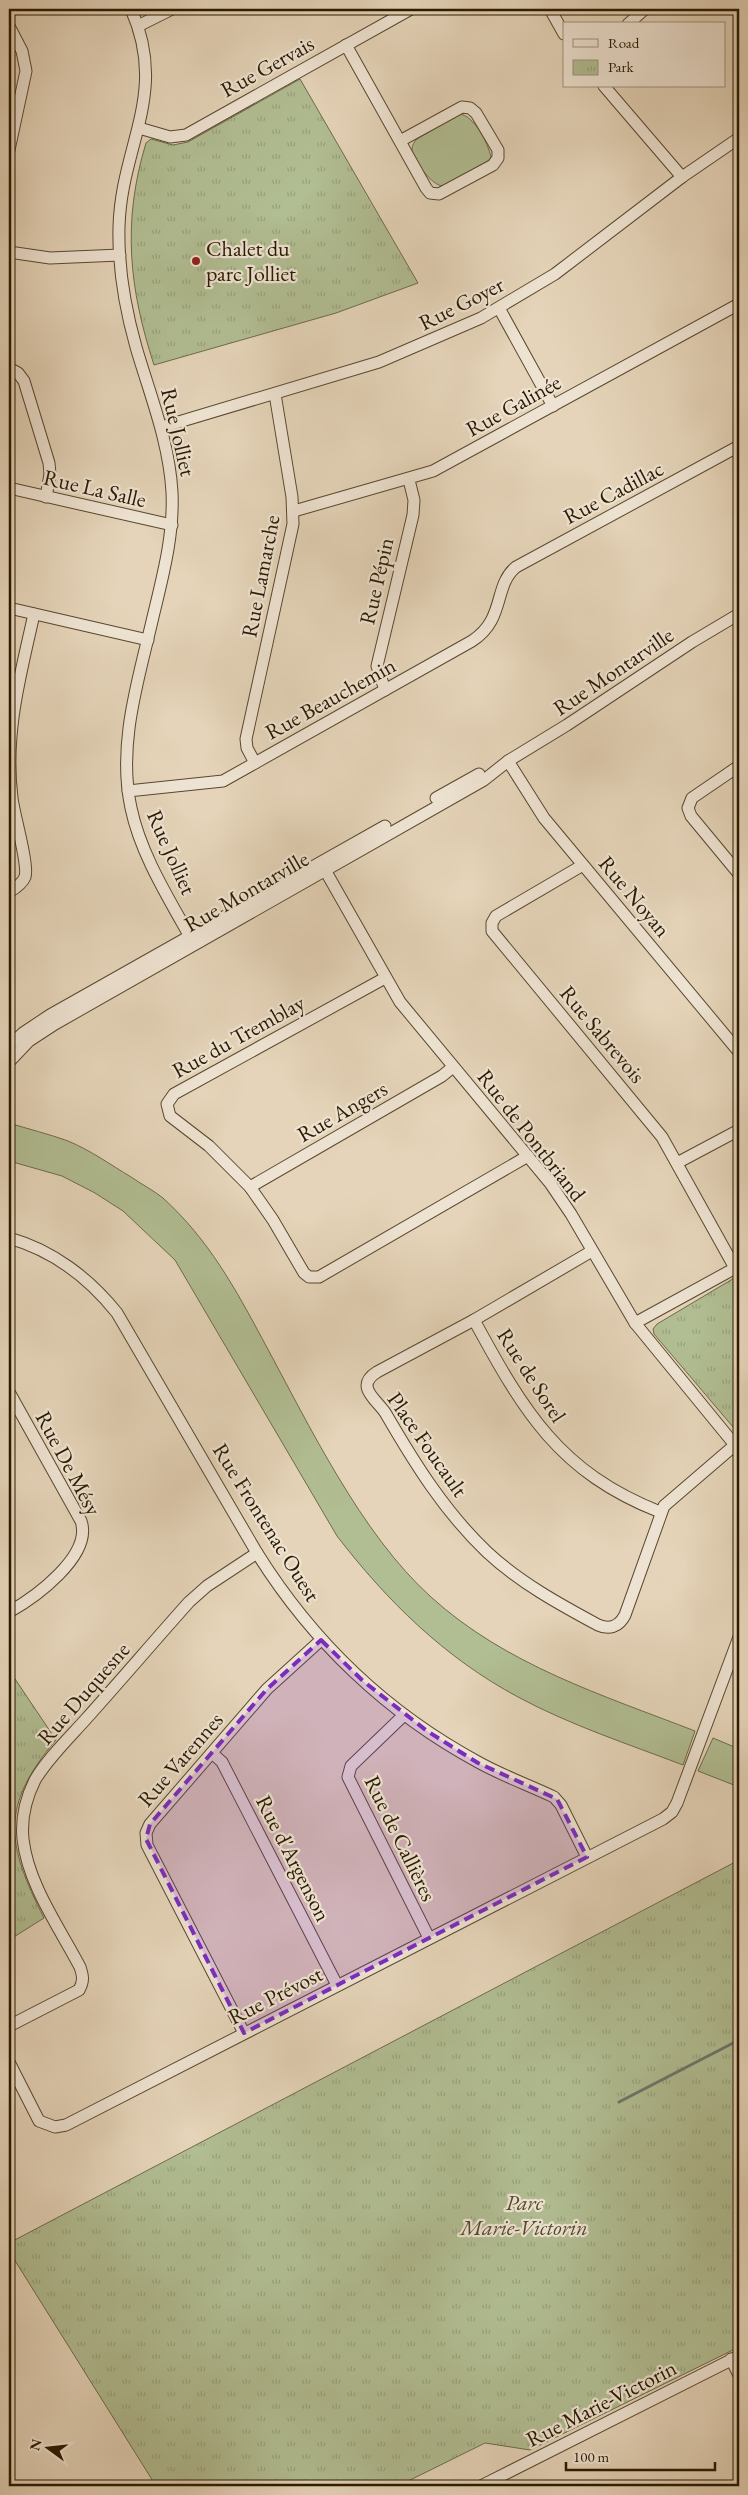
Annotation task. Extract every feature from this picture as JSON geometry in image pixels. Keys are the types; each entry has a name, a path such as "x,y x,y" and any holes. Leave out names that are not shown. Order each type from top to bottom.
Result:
{"street":[{"name":"Rue Jolliet","path":"132,9 138,26 147,77 144,110 123,188 120,219 120,255 124,295 132,329 162,427 171,478 172,525 130,725 127,766 128,791 132,815 143,845 192,940"},
{"path":"138,26 172,9"},
{"name":"Rue Gervais","path":"139,128 170,137 186,135 411,9"},
{"path":"550,9 563,32"},
{"path":"630,22 645,9"},
{"path":"9,26 22,51 26,71 9,150"},
{"path":"346,45 400,141 430,194 439,194 493,165 498,158 498,150 476,113 470,108 462,107 400,141"},
{"path":"606,88 682,177"},
{"name":"Rue Goyer","path":"162,427 380,362 450,332 499,308 555,274 682,177 739,138"},
{"path":"9,252 50,258 120,255"},
{"name":"Rue Galinée","path":"294,512 409,480 433,471 739,304"},
{"path":"499,308 553,406"},
{"path":"9,368 18,373 24,381 49,463 50,474 46,497"},
{"name":"Rue Lamarche","path":"255,763 247,748 246,739 294,524 294,512 275,394"},
{"name":"Rue Cadillac","path":"508,576 516,568 531,559 739,446"},
{"name":"Rue Pépin","path":"385,690 377,666 414,510 409,480"},
{"name":"Rue La Salle","path":"9,488 172,525"},
{"name":"Rue Beauchemin","path":"128,791 216,783 479,637 495,616 508,576"},
{"path":"9,608 148,640"},
{"path":"9,892 22,882 26,870 12,797 10,724 34,614"},
{"name":"Rue Montarville","path":"9,1046 22,1033 50,1015 192,940 323,866 480,773 508,761 567,726 692,642 739,614"},
{"name":"Rue Noyan","path":"508,761 540,813 739,1052"},
{"path":"739,766 692,798 688,808 691,816 739,874"},
{"name":"Rue Sabrevois","path":"583,865 498,914 493,920 492,931 662,1137 737,1267"},
{"name":"Rue de Pontbriand","path":"323,866 385,978 405,1008 528,1156 561,1199 635,1324 737,1448"},
{"name":"Rue Montarville","path":"9,1062 29,1041 45,1030 192,940"},
{"name":"Rue du Tremblay","path":"385,978 169,1099 167,1110 172,1118 210,1146 250,1187 273,1220 304,1273 309,1277 316,1278 528,1156"},
{"name":"Rue Angers","path":"250,1187 442,1076 453,1067"},
{"path":"677,1163 739,1130"},
{"name":"Rue Frontenac Ouest","path":"9,1238 40,1249 57,1259 88,1283 113,1308 257,1553 276,1582 321,1640 363,1681 404,1715 478,1762 554,1797 561,1805 587,1857"},
{"name":"Place Foucault","path":"592,1251 474,1320 376,1372 369,1379 367,1389 370,1397 382,1406 418,1469 445,1506 487,1552 526,1583 598,1625 611,1627 620,1623 625,1615 660,1512 670,1500 737,1448"},
{"path":"635,1324 737,1267"},
{"name":"Rue de Sorel","path":"474,1320 523,1406 561,1452 600,1482 629,1499 660,1512"},
{"name":"Rue De Mésy","path":"9,1392 82,1521 84,1529 79,1547 55,1578 38,1595 9,1612"},
{"name":"Rue Duquesne","path":"9,2026 79,1990 83,1976 36,1883 25,1851 22,1832 24,1814 35,1782 50,1761 189,1602 207,1586 257,1553"},
{"path":"587,1857 663,1819 674,1809 739,1637"},
{"name":"Rue Varennes","path":"244,2033 146,1839 150,1824 272,1684 321,1640"},
{"path":"728,1669 739,1673"},
{"name":"Rue de Callières","path":"404,1715 351,1766 348,1777 429,1938"},
{"name":"Rue d'Argenson","path":"212,1753 222,1762 337,1986"},
{"name":"Rue Prévost","path":"9,2062 39,2122 55,2127 66,2125 587,1857"},
{"path":"735,2357 739,2375"},
{"name":"Rue Marie-Victorin","path":"481,2486 735,2357"}],"highlighted area":[{"path":"321,1640 363,1681 427,1731 478,1763 557,1799 587,1857 244,2033 146,1839 150,1824 267,1689"}],"green space":[{"path":"300,79 418,283 336,313 154,365 145,337 134,282 131,228 138,172 146,143 151,139 173,145 188,142"},
{"path":"459,114 470,119 475,124 484,138 491,157 488,161 443,186 439,185 429,178 420,166 413,155 412,147 417,139"},
{"path":"9,1123 61,1138 84,1149 155,1192 179,1214 208,1248 231,1284 318,1443 359,1511 406,1571 431,1597 460,1621 491,1642 523,1660 590,1691 695,1731 683,1765 620,1742 518,1697 466,1665 419,1626 376,1583 337,1536 175,1260 123,1211 95,1193 62,1176 9,1161"},
{"path":"736,1277 739,1283 739,1434 654,1334 653,1329 657,1324"},
{"path":"9,1670 56,1740 25,1785 18,1806 15,1826 16,1846 22,1868 44,1918 9,1940"},
{"path":"713,1738 739,1749 739,1787 698,1771"},
{"name":"Parc Marie-Victorin","path":"739,1860 739,2347 530,2450 485,2443 398,2486 156,2486 9,2251 9,2243"}],"waterway":[{"path":"619,2102 739,2040"}],"place":[{"name":"Chalet du parc Jolliet","path":"196,261"}]}
